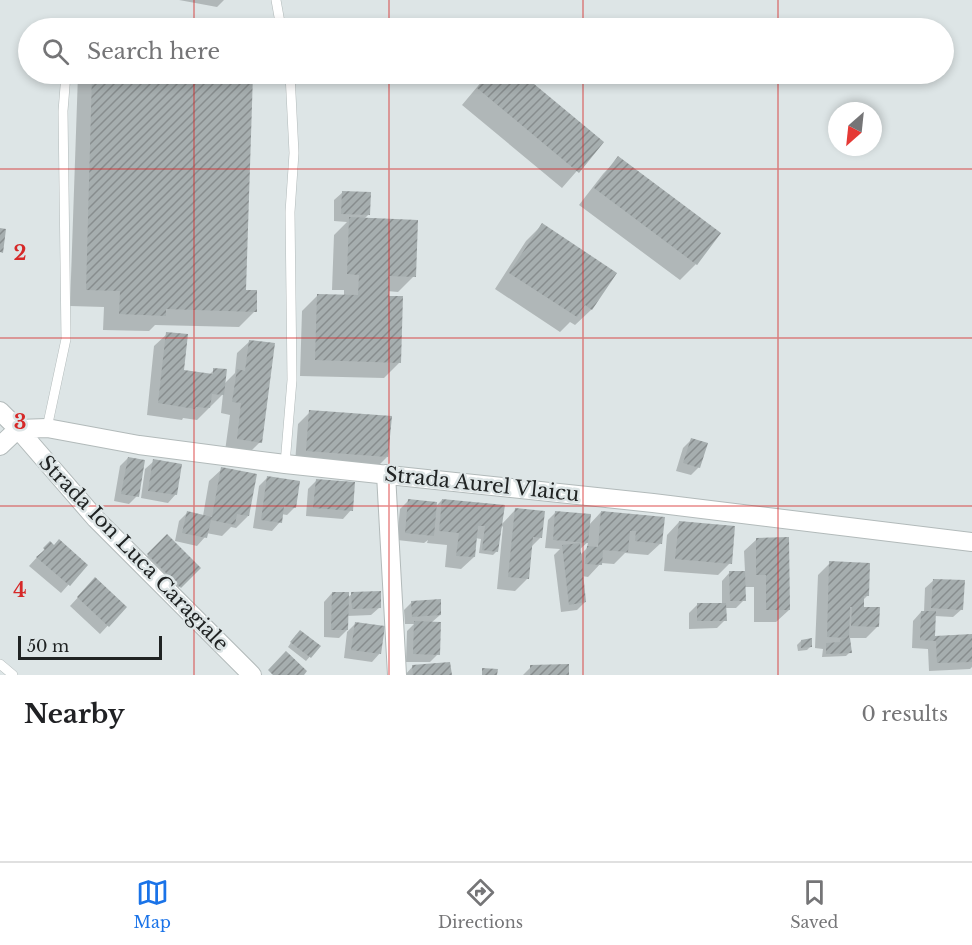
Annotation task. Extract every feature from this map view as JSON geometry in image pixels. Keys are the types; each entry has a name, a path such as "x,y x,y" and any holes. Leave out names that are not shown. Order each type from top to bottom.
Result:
{"street":[{"path":"0,411 18,429 0,446"},
{"name":"Strada Aurel Vlaicu","path":"18,429 47,428 139,445 285,464 665,504 972,542"},
{"name":"Strada Ion Luca Caragiale","path":"18,429 96,519 252,675"},
{"path":"386,474 397,675"}],"lane":[{"path":"276,0 279,18"},
{"path":"47,428 66,339 63,111 65,84"},
{"path":"285,464 292,380 290,212 294,153 291,84"},
{"path":"0,664 13,675"}],"building":[{"path":"92,84 253,84 246,290 257,290 257,312 166,309 166,316 119,314 120,291 86,290"},
{"path":"480,84 534,84 604,142 579,173 477,88"},
{"path":"618,156 721,233 697,265 594,188"},
{"path":"342,191 371,192 370,215 341,214"},
{"path":"349,217 418,220 416,277 389,276 389,296 403,296 401,363 315,360 317,294 358,295 359,275 347,274"},
{"path":"542,223 617,273 592,310 585,305 577,317 509,273"},
{"path":"0,228 6,229 3,253 0,252"},
{"path":"166,332 188,334 184,370 213,374 213,368 227,369 224,395 212,394 210,408 196,407 195,409 158,403"},
{"path":"249,340 275,343 262,443 237,439 241,403 232,402 237,369 245,371"},
{"path":"309,410 392,416 388,457 306,451"},
{"path":"691,438 708,443 700,468 683,463"},
{"path":"128,457 145,460 139,497 121,494"},
{"path":"153,459 182,464 177,495 148,491"},
{"path":"221,467 257,474 249,516 237,514 235,525 211,520 207,538 182,533 187,511 212,517"},
{"path":"267,476 300,481 296,508 284,506 282,523 261,520"},
{"path":"316,479 355,482 353,511 313,508"},
{"path":"408,499 437,502 434,536 405,533"},
{"path":"442,499 505,505 498,552 482,550 485,526 478,526 475,557 456,556 459,533 439,531"},
{"path":"515,508 545,511 542,538 533,537 529,579 508,577"},
{"path":"555,511 591,514 588,543 553,540"},
{"path":"601,511 665,517 662,544 635,541 636,531 630,531 628,552 603,550 602,565 585,564 587,546 598,547"},
{"path":"679,521 735,526 732,564 675,559"},
{"path":"167,534 201,568 181,588 147,554"},
{"path":"789,537 790,610 766,610 766,575 756,575 756,538"},
{"path":"59,539 88,565 70,586 36,557 45,550 43,548 50,541 54,545"},
{"path":"580,543 586,602 569,605 562,545"},
{"path":"829,561 870,563 869,596 864,596 864,607 880,607 879,627 851,626 852,607 850,607 849,638 827,637"},
{"path":"729,571 745,571 746,601 730,601"},
{"path":"95,577 127,607 109,627 77,597"},
{"path":"933,579 965,580 963,610 931,608"},
{"path":"381,591 381,608 352,609 351,592"},
{"path":"332,592 349,592 348,630 331,630"},
{"path":"441,599 441,615 412,617 411,601"},
{"path":"697,603 726,603 727,621 697,621"},
{"path":"921,611 936,611 935,636 972,634 972,662 937,663 936,641 920,640"},
{"path":"414,621 441,622 440,655 413,654"},
{"path":"355,622 385,626 381,654 351,650"},
{"path":"300,630 321,646 311,658 290,642"},
{"path":"812,638 812,647 801,648 801,640"},
{"path":"843,638 850,638 852,653 826,654 826,643 840,642"},
{"path":"286,651 307,671 304,675 273,675 268,670"},
{"path":"450,662 452,675 413,675 412,665"},
{"path":"569,664 569,675 530,675 530,665"},
{"path":"482,668 498,669 497,675 482,675"}]}
